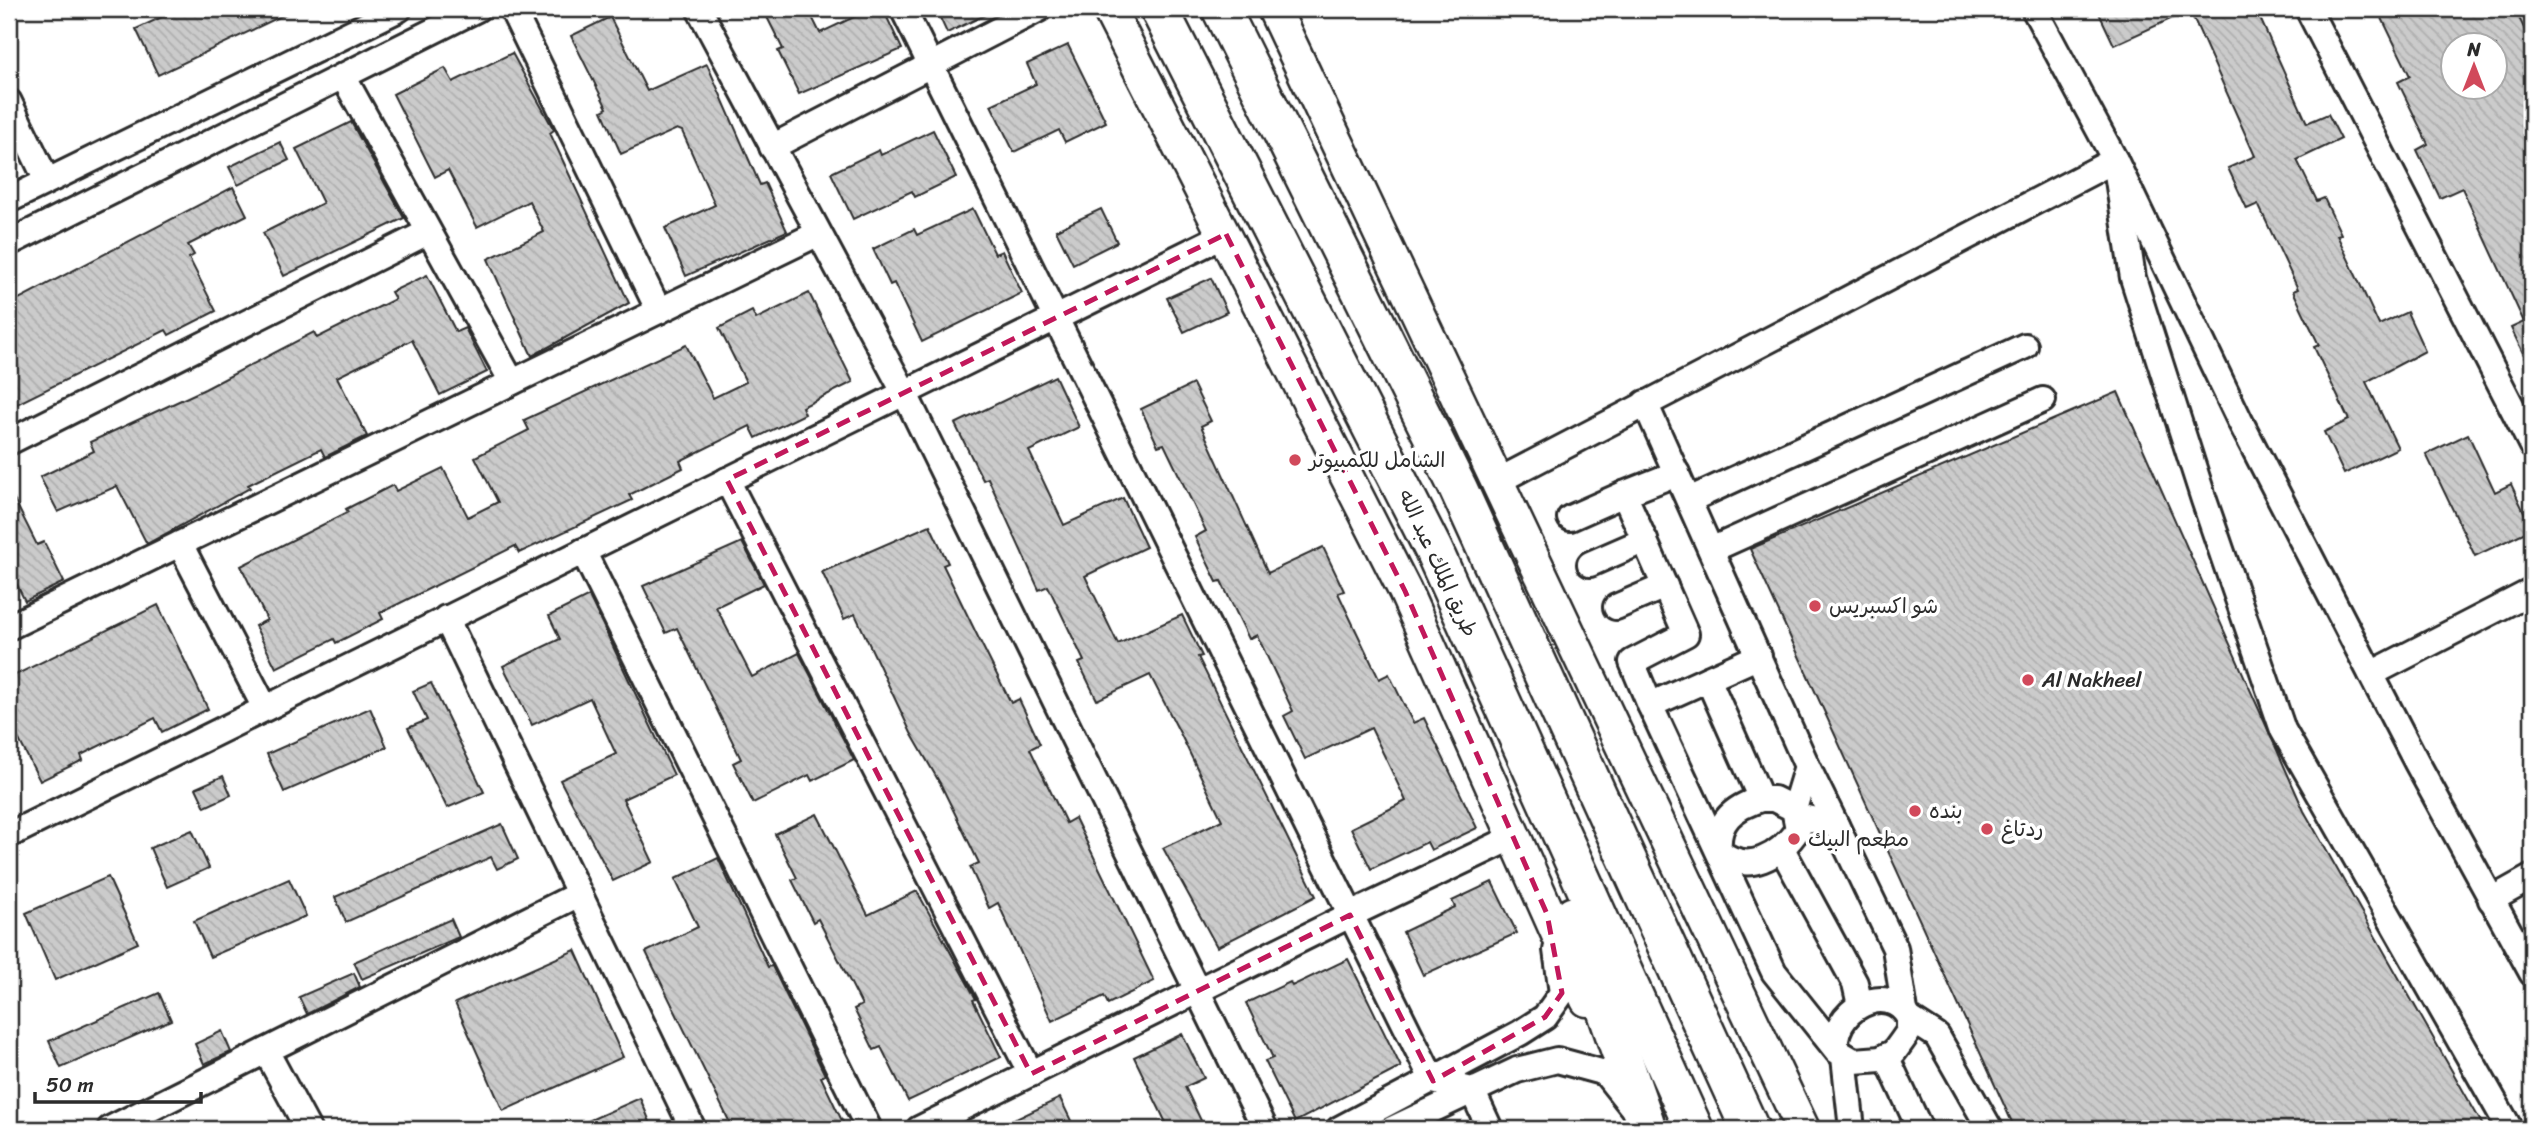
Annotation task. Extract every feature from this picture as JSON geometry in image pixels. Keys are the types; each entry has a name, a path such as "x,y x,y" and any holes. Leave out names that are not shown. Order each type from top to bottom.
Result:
{"highway":[{"name":"طريق الملك عبد الله","path":"1159,9 1433,549 1694,1129"},
{"path":"1221,9 1458,488 1750,1129"},
{"path":"1227,9 1244,55"},
{"path":"1433,549 1589,956 1646,1126"}],"main road":[{"path":"1109,9 1226,234 1405,590 1547,914 1646,1126"},
{"path":"1274,9 1804,1129"}],"street":[{"path":"9,200 398,9"},
{"path":"9,243 477,9"},
{"path":"512,9 659,310"},
{"path":"699,9 817,234 904,391 1265,1129"},
{"path":"904,9 1433,1081"},
{"path":"772,147 1039,9"},
{"path":"2034,9 2115,160 2240,421 2371,674 2532,973"},
{"path":"2308,9 2532,446"},
{"path":"343,76 512,382"},
{"path":"9,102 47,181"},
{"path":"1498,481 2115,160"},
{"path":"2115,160 2133,278 2204,500 2283,730 2510,1129"},
{"path":"9,442 428,232"},
{"path":"9,627 817,234"},
{"path":"9,835 1055,316 1226,234"},
{"path":"1689,499 2025,346"},
{"path":"1711,550 2043,400"},
{"path":"1624,494 1686,634 1632,662 1774,971 1840,1054 1867,1061 1886,1056 1894,1052 1909,1031 1895,948 1807,766 1645,403"},
{"path":"1570,518 1677,472"},
{"path":"727,480 1031,1074"},
{"path":"1590,564 1645,540"},
{"path":"180,544 265,708"},
{"path":"583,551 869,1129"},
{"path":"1616,607 1665,586"},
{"path":"2371,674 2532,591"},
{"path":"446,618 693,1129"},
{"path":"1650,705 1759,656"},
{"path":"1708,679 1761,799"},
{"path":"1807,766 1796,813 1798,829 1782,849 1757,862 1730,860 1719,851 1718,837 1728,818 1737,808 1761,799 1774,799 1796,813 1836,825"},
{"path":"919,1129 1350,915 1514,837"},
{"path":"1782,849 1855,983 1860,1005"},
{"path":"2491,900 2532,877"},
{"path":"110,1129 579,894"},
{"path":"1339,1129 1433,1081 1545,1017 1562,993 1560,967 1547,914"},
{"path":"1852,1129 1837,1034 1841,1023 1860,1005 1885,1001 1937,1036 1990,1129"},
{"path":"266,1051 308,1129"},
{"path":"1886,1056 1920,1129"},
{"path":"1392,1129 1517,1070 1557,1060 1605,1073 1646,1126"},
{"path":"1433,1081 1472,1090"},
{"path":"1472,1090 1490,1129"}],"highlighted area":[{"path":"1226,234 1405,591 1547,914 1562,993 1545,1017 1433,1081 1350,915 1031,1074 727,480"}],"building":[{"path":"179,9 296,9 158,75 136,29"},
{"path":"763,9 808,9 820,33 871,9 883,9 902,49 799,94 778,51 783,49"},
{"path":"936,9 998,9 947,33"},
{"path":"2097,9 2256,9 2307,123 2328,114 2341,139 2297,160 2317,201 2324,198 2341,234 2337,235 2379,325 2407,312 2425,351 2366,382 2398,448 2344,474 2324,432 2349,420 2314,347 2319,345 2293,291 2298,289 2258,204 2247,209 2228,168 2255,156 2190,10 2114,45"},
{"path":"2391,9 2515,9 2532,45 2532,372 2511,328 2524,322 2462,188 2440,198 2417,150 2428,144 2398,82 2410,76 2380,14"},
{"path":"610,17 647,91 707,64 760,185 765,183 787,231 686,276 665,228 715,205 682,131 677,129 621,154 602,111 607,108 571,36"},
{"path":"1068,45 1106,122 1065,142 1059,130 1014,152 991,105 1036,84 1027,64"},
{"path":"512,53 554,130 550,133 629,303 532,356 488,259 544,232 529,201 477,227 448,170 435,177 393,94 445,68 453,82"},
{"path":"351,122 404,218 284,276 263,233 323,203 296,149"},
{"path":"933,130 956,177 915,197 912,191 853,219 831,173 879,150 881,155"},
{"path":"280,142 289,160 238,185 229,167"},
{"path":"233,187 247,215 188,245 194,255 189,258 216,311 169,335 166,330 9,408 9,304"},
{"path":"973,209 995,254 1002,251 1022,293 922,342 894,283 890,285 873,249 914,229 917,235"},
{"path":"1101,209 1117,242 1073,264 1056,230"},
{"path":"427,275 456,332 465,328 487,372 440,395 412,340 337,377 367,436 325,457 321,449 248,485 250,488 147,544 117,486 58,512 40,477 94,451 90,442 205,389 314,332 317,338 395,299 391,292"},
{"path":"1211,278 1227,312 1184,332 1167,298"},
{"path":"809,293 853,382 802,407 805,414 756,438 750,426 680,461 683,468 629,495 632,500 519,553 515,546 380,613 383,619 336,643 334,639 276,668 255,626 267,620 241,566 348,512 346,509 393,485 396,491 443,468 468,517 498,502 475,457 529,430 524,420 686,345 713,398 746,382 719,328 752,311 756,319"},
{"path":"1055,376 1079,427 1029,451 1064,525 1123,498 1146,547 1085,576 1118,644 1182,615 1202,656 1198,657 1316,896 1217,947 1163,848 1222,820 1181,735 1150,675 1097,700 1079,663 1084,661 1048,586 1039,590 988,478 983,480 955,424"},
{"path":"1193,384 1211,421 1201,426 1268,573 1323,547 1344,591 1338,593 1379,679 1389,674 1413,723 1424,718 1477,828 1431,850 1427,842 1371,869 1351,828 1406,801 1371,728 1305,759 1284,716 1293,711 1257,635 1249,639 1221,581 1217,582 1195,537 1206,531 1164,444 1158,446 1141,409"},
{"name":"Al Nakheel","path":"2118,392 2304,811 2485,1129 2015,1129 1750,549"},
{"path":"2468,434 2495,492 2511,484 2532,529 2475,556 2426,454"},
{"path":"9,489 37,545 44,542 64,582 25,601 9,569"},
{"path":"930,525 948,563 943,565 1011,703 1019,699 1040,744 1030,749 1066,823 1075,818 1154,981 1108,1004 1104,996 1052,1021 998,903 989,908 970,867 979,863 941,785 911,733 855,614 844,619 822,572"},
{"path":"742,542 764,584 716,607 752,677 799,653 854,760 812,781 809,775 753,803 733,763 741,759 677,628 666,633 643,586"},
{"path":"589,596 674,775 623,799 653,862 613,881 560,780 616,754 590,698 532,725 503,666 560,639 549,616"},
{"path":"158,605 208,709 162,732 155,718 81,755 83,760 40,781 14,730 9,733 9,678"},
{"path":"431,683 484,792 447,808 408,728 427,720 413,691"},
{"path":"370,708 387,747 284,792 267,754"},
{"path":"223,776 231,795 205,807 196,788"},
{"path":"817,814 868,915 917,891 976,999 973,1000 1001,1057 908,1101 881,1047 874,1050 854,1009 862,1005 818,919 813,922 792,880 797,878 775,834"},
{"path":"502,824 518,859 497,869 491,857 346,922 335,897"},
{"path":"192,830 209,868 167,887 150,848"},
{"path":"718,858 768,967 772,966 825,1075 821,1077 846,1129 733,1129 646,952 698,927 675,879"},
{"path":"108,877 138,943 55,980 26,913"},
{"path":"289,879 306,916 210,957 194,921"},
{"path":"1492,882 1517,933 1423,975 1403,932 1455,907 1452,901"},
{"path":"451,919 459,937 362,979 354,962"},
{"path":"575,950 623,1057 503,1111 455,1003"},
{"path":"1348,959 1401,1067 1295,1122 1265,1061 1273,1058 1246,1003 1290,982 1292,986"},
{"path":"354,973 360,987 307,1014 299,997"},
{"path":"159,993 171,1020 61,1068 49,1041"},
{"path":"222,1031 231,1052 204,1064 195,1044"},
{"path":"1182,1034 1204,1078 1185,1087 1205,1129 1169,1129 1134,1057"},
{"path":"640,1098 653,1129 570,1129"},
{"path":"1060,1098 1075,1129 995,1129"}],"place":[{"name":"الشامل للكمبيوتر","path":"1295,460"},
{"name":"شو اكسبريس","path":"1815,606"},
{"name":"Al Nakheel","path":"2028,680"},
{"name":"بنده","path":"1915,811"},
{"name":"ردتاغ","path":"1987,829"},
{"name":"مطعم البيك","path":"1794,839"}]}
